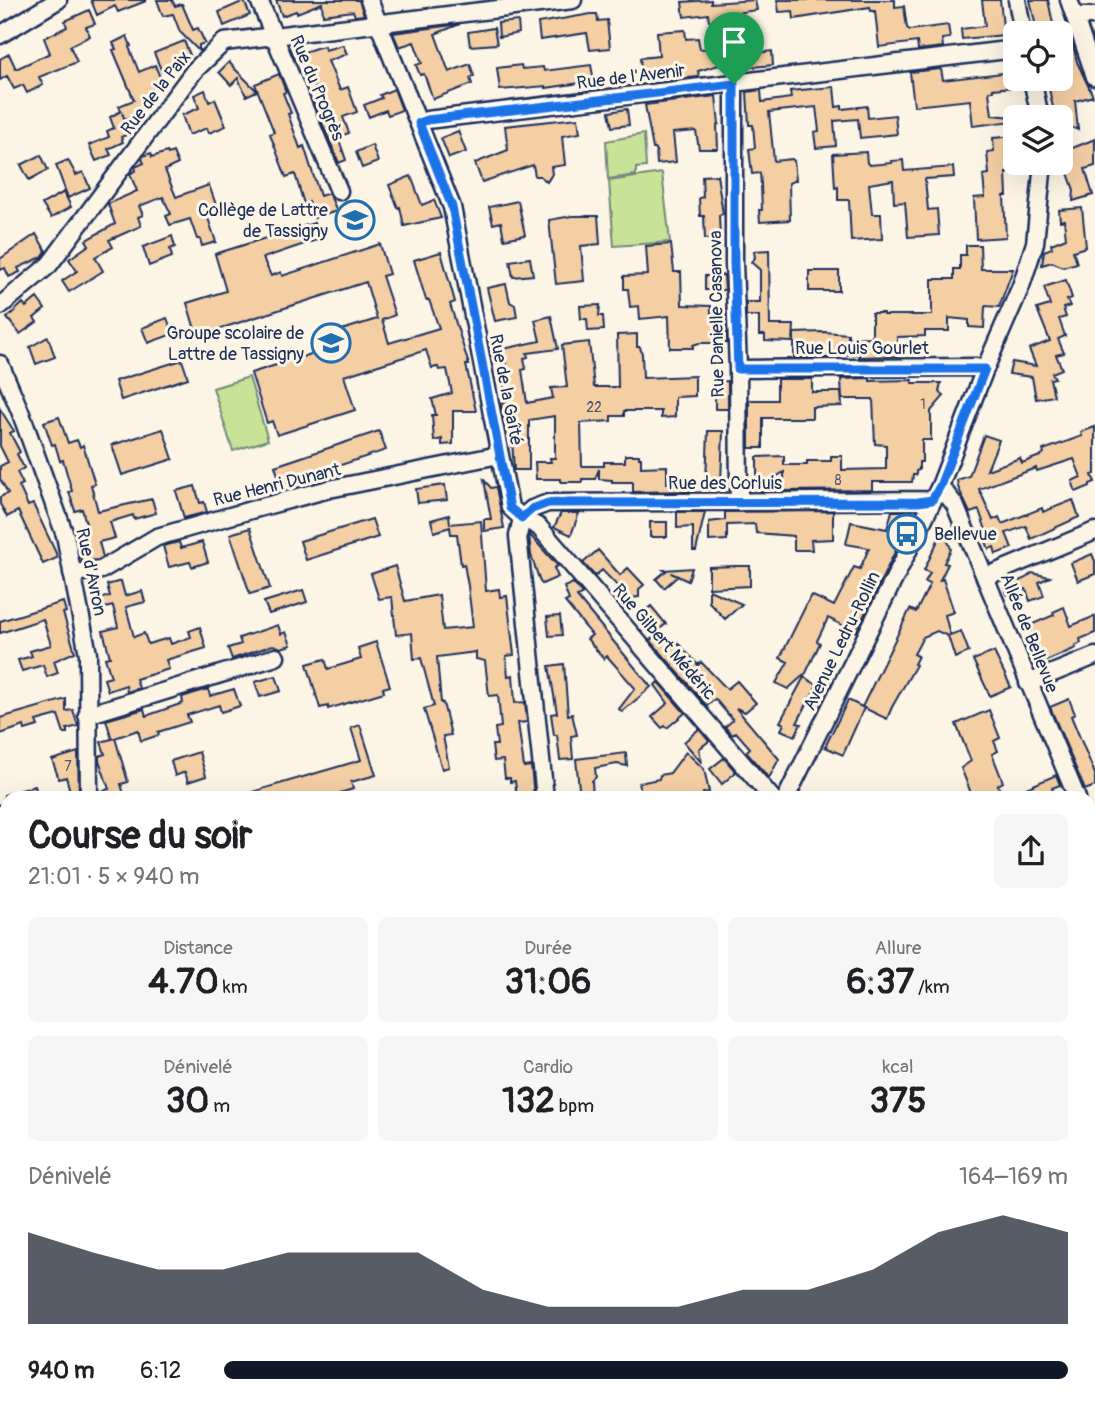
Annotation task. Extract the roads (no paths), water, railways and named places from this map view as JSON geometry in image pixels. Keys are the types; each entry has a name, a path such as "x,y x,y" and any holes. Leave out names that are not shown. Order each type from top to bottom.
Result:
{"street":[{"path":"0,34 58,0"},
{"name":"Rue du Progrès","path":"259,0 339,191"},
{"name":"Rue de la Gaîté","path":"369,0 452,207 510,508 522,518"},
{"name":"Rue de la Paix","path":"0,306 49,265 194,71 224,42 573,0"},
{"path":"1017,0 1021,21"},
{"path":"1072,8 1095,16"},
{"path":"1072,8 1095,77"},
{"name":"Rue de l'Avenir","path":"419,123 1003,50"},
{"name":"Rue Danielle Casanova","path":"734,84 734,263 739,502"},
{"name":"Avenue Ledru-Rollin","path":"789,791 936,493 1031,259 1042,175"},
{"name":"Rue d'Avron","path":"0,364 65,535 88,654 89,791"},
{"name":"Rue Louis Gourlet","path":"738,369 985,369"},
{"name":"Rue Henri Dunant","path":"72,573 101,569 158,537 251,510 329,489 499,455"},
{"name":"Rue des Corluis","path":"522,518 532,509 548,503 739,502 936,493"},
{"name":"Allée de Bellevue","path":"936,493 956,505 1074,791"},
{"path":"522,518 518,536 544,791"},
{"name":"Rue Gilbert Médéric","path":"522,518 539,527 766,791"},
{"path":"985,577 1095,531"},
{"path":"1028,683 1095,656"},
{"path":"87,715 275,657"}],"place":[{"name":"Collège de Lattre de Tassigny","path":"355,220"},
{"name":"Groupe scolaire de Lattre de Tassigny","path":"331,343"},
{"name":"Bellevue","path":"907,534"}]}
